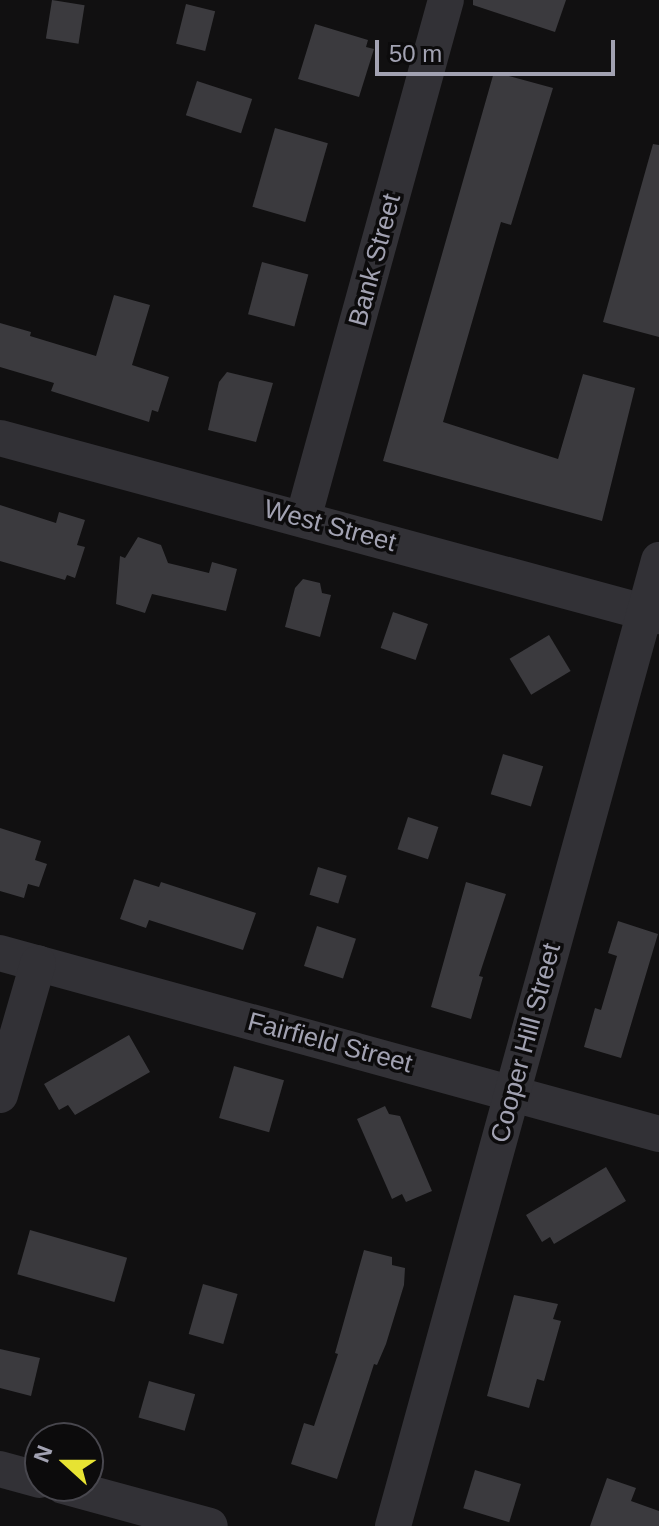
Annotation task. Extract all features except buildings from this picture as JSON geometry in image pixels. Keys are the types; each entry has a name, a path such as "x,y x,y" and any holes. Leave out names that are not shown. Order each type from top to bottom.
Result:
{"street":[{"name":"Bank Street","path":"303,519 446,0"},
{"name":"West Street","path":"0,438 652,614"},
{"name":"Cooper Hill Street","path":"393,1526 512,1093 652,614 659,560"},
{"name":"Fairfield Street","path":"0,953 659,1134"},
{"path":"0,1095 38,963"},
{"path":"0,1469 24,1476"},
{"path":"104,1497 210,1526"}]}
